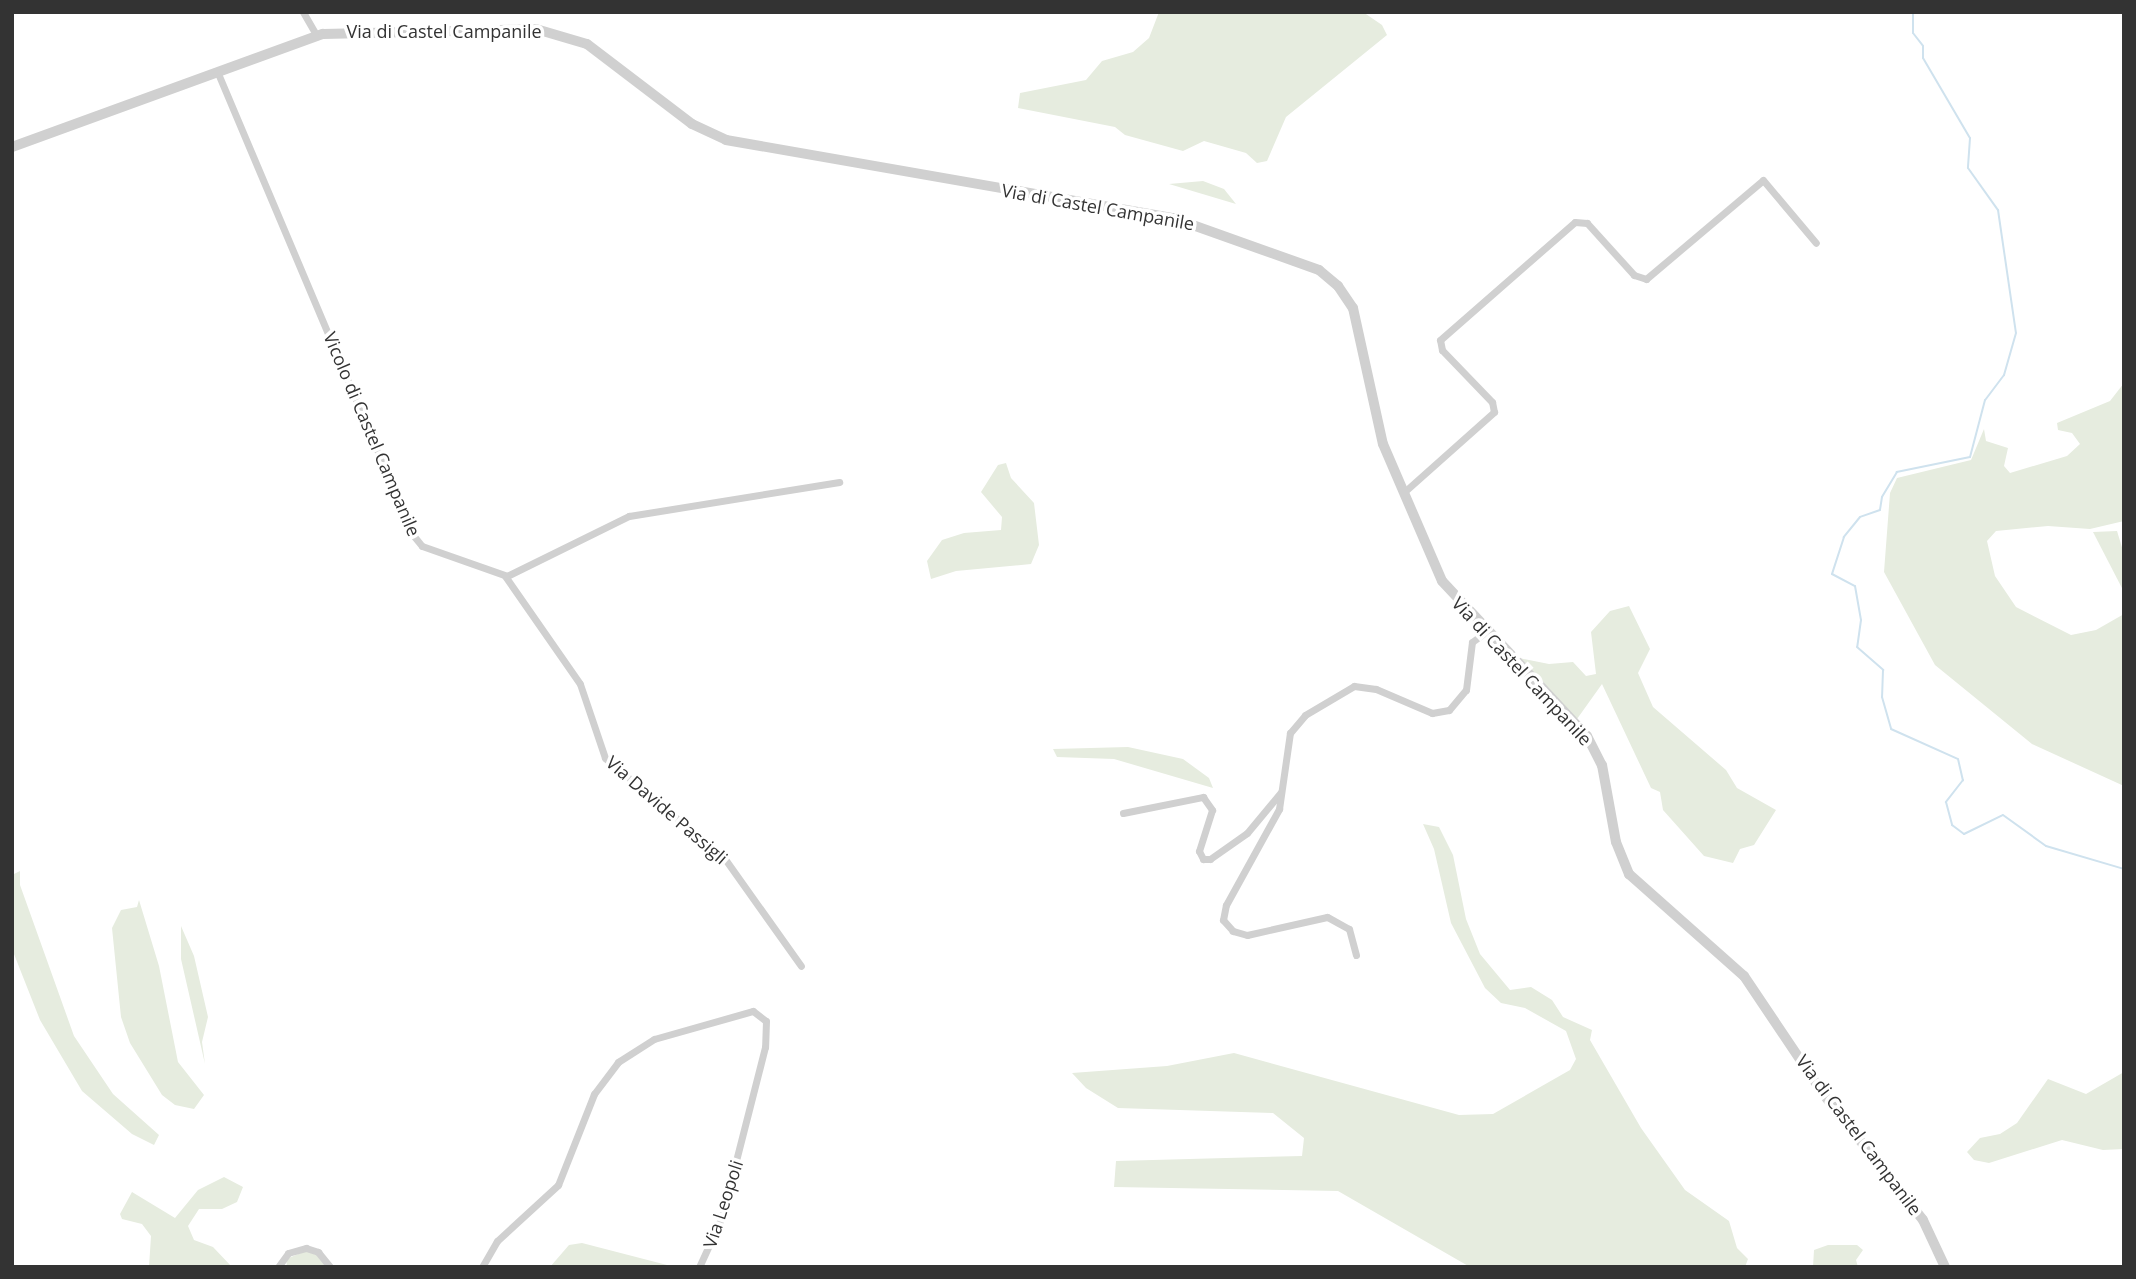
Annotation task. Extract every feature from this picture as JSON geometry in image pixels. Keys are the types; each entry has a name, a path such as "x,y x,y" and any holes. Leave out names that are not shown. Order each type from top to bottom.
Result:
{"street":[{"path":"303,12 317,36"},
{"name":"Via di Castel Campanile","path":"12,147 317,36 450,29 559,32 592,47 692,124 722,139 1173,218 1301,261 1332,280 1353,308 1380,433 1438,575 1486,632 1593,745 1606,782 1617,847 1634,881 1744,976 1824,1095 1923,1220 1945,1267"},
{"name":"Vicolo di Castel Campanile","path":"217,71 414,536 424,547 505,576"},
{"path":"1403,493 1494,412 1492,402 1442,350 1441,338 1575,222 1588,224 1634,275 1646,279 1763,180 1816,243"},
{"path":"505,576 629,516 839,482"},
{"name":"Via Davide Passigli","path":"505,576 580,684 604,758 725,859 801,966"},
{"path":"1356,955 1347,927 1327,917 1247,935 1233,931 1223,920 1226,905 1273,824 1285,785 1289,737 1305,715 1338,692 1358,686 1384,692 1429,713 1447,712 1466,690 1472,642 1486,632"},
{"path":"1124,813 1203,797 1212,810 1199,851 1203,859 1210,859 1256,824 1285,785"},
{"name":"Via Leopoli","path":"482,1267 497,1241 558,1185 594,1094 618,1062 654,1039 749,1010 762,1015 768,1028 743,1139 718,1231 699,1267"},
{"path":"278,1267 288,1253 306,1248 318,1252 330,1267"}],"shaded area":[{"path":"1159,12 1363,12 1382,25 1387,35 1286,117 1267,161 1257,163 1246,153 1204,141 1183,151 1125,135 1115,127 1018,108 1020,93 1086,80 1102,61 1133,52 1149,38"},
{"path":"1203,181 1224,189 1236,204 1169,184"},
{"path":"2124,383 2124,521 2090,529 2048,526 1996,531 1987,541 1995,576 2016,607 2071,635 2096,630 2124,614 2124,786 2032,744 1935,665 1884,572 1890,493 1897,478 1971,460 1984,429 1986,441 2008,448 2004,466 2010,473 2067,456 2080,444 2072,433 2058,430 2057,423 2110,401"},
{"path":"1006,463 1011,478 1034,503 1039,545 1031,564 956,571 931,579 927,561 942,540 964,533 1001,530 1002,517 981,492 998,465"},
{"path":"2117,531 2124,554 2124,592 2093,532"},
{"path":"1629,606 1650,649 1638,673 1653,707 1726,770 1737,788 1776,810 1754,845 1740,849 1733,863 1704,856 1663,810 1660,792 1651,788 1602,684 1577,719 1519,658 1549,664 1573,662 1586,676 1596,674 1591,632 1610,611"},
{"path":"1128,747 1183,759 1209,778 1213,788 1114,759 1057,757 1053,749"},
{"path":"1423,824 1439,827 1453,855 1466,919 1480,954 1510,990 1531,987 1552,1000 1563,1017 1592,1030 1590,1040 1641,1128 1685,1190 1729,1221 1737,1248 1748,1259 1745,1267 1470,1267 1338,1191 1114,1187 1116,1161 1302,1156 1304,1138 1273,1113 1118,1108 1086,1088 1072,1073 1167,1066 1234,1053 1459,1115 1493,1114 1570,1070 1576,1059 1566,1031 1525,1008 1501,1003 1485,988 1451,923 1434,849"},
{"path":"20,871 20,885 74,1036 113,1094 159,1135 154,1145 132,1134 82,1091 40,1020 12,949 12,875"},
{"path":"139,900 159,966 178,1062 204,1095 194,1109 175,1105 162,1095 130,1043 121,1017 112,928 121,910 137,907"},
{"path":"181,926 194,956 208,1017 202,1042 205,1064 181,959"},
{"path":"2124,1072 2124,1149 2103,1150 2062,1140 1989,1163 1974,1160 1967,1152 1980,1138 2000,1134 2017,1123 2048,1079 2086,1094"},
{"path":"224,1177 243,1187 237,1202 222,1209 199,1209 188,1226 194,1240 213,1247 232,1267 149,1267 151,1236 142,1224 122,1219 120,1214 132,1192 175,1218 198,1190"},
{"path":"582,1243 668,1267 550,1267 569,1245"},
{"path":"1828,1245 1857,1245 1863,1250 1856,1260 1858,1267 1813,1267 1814,1250"},
{"path":"306,1251 319,1256 327,1267 287,1267 286,1259"}],"waterway":[{"path":"1913,12 1913,33 1923,46 1923,58 1970,138 1968,168 1998,210 2016,333 2004,375 1985,400 1970,457 1897,472 1882,497 1880,510 1860,517 1844,537 1832,574 1855,586 1861,620 1857,647 1883,670 1882,697 1891,729 1958,759 1963,780 1946,802 1952,825 1964,834 2003,815 2046,846 2124,869"}]}
